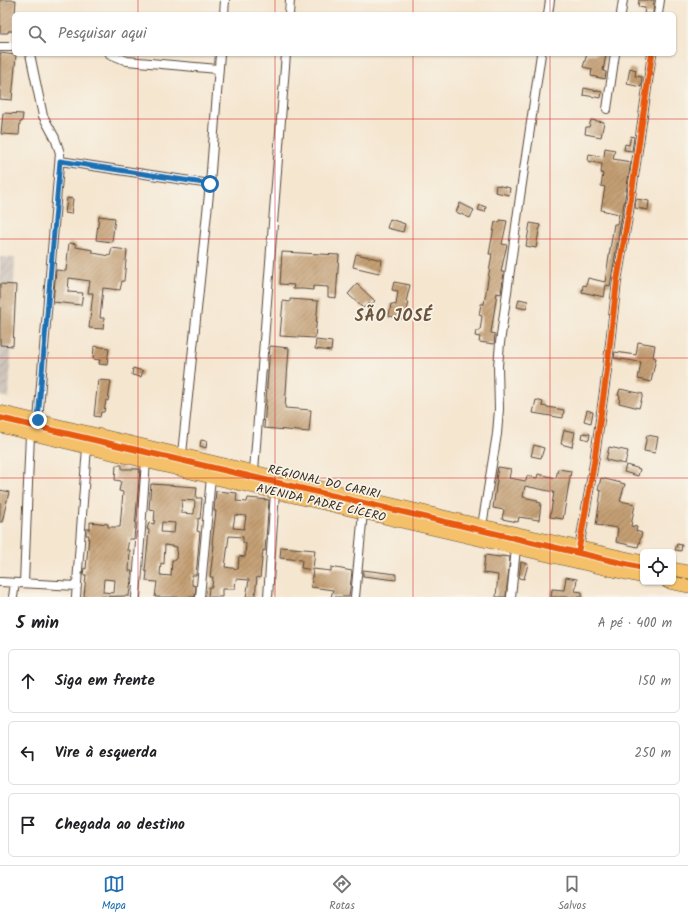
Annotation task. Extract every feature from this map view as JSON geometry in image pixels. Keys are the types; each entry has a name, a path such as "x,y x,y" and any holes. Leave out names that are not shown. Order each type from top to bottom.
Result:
{"highway":[{"name":"AVENIDA PADRE CÍCERO","path":"0,412 482,526 640,561"},
{"name":"AVENIDA PADRE CÍCERO","path":"0,426 211,477 640,576"},
{"path":"676,570 688,572"},
{"path":"676,584 688,586"}],"street":[{"path":"224,12 226,0"},
{"path":"289,12 290,0"},
{"path":"548,12 550,0"},
{"path":"621,12 623,0"},
{"path":"658,12 660,0"},
{"path":"0,47 12,47"},
{"path":"30,56 43,116 58,145 60,161 38,420"},
{"path":"115,56 127,61 218,69"},
{"path":"182,454 210,184 220,56"},
{"path":"254,471 286,56"},
{"path":"482,526 497,434 499,409 498,366 500,343 542,56"},
{"path":"607,109 615,56"},
{"path":"579,548 594,463 607,370 617,281 652,56"},
{"path":"60,161 210,184"},
{"path":"24,583 30,434"},
{"path":"76,597 86,447"},
{"path":"136,597 146,461"},
{"path":"200,597 211,477"},
{"path":"268,597 275,492"},
{"path":"355,597 363,512"},
{"path":"511,597 516,548"},
{"path":"0,582 77,586"},
{"path":"14,597 15,583"}],"shaded area":[{"path":"0,257 15,258 9,398 0,396"}],"building":[{"path":"0,0 16,0 15,12 12,12 12,31 8,31 8,33 0,33"},
{"path":"639,0 654,0 653,12 644,12 645,8 638,7"},
{"path":"0,53 12,54 12,56 16,56 12,100 0,99"},
{"path":"586,56 606,56 603,71 606,72 605,79 591,76 592,69 583,67"},
{"path":"630,68 636,70 635,76 642,77 641,87 627,84"},
{"path":"584,88 602,92 601,98 583,95"},
{"path":"3,113 23,114 22,122 20,122 19,135 1,134"},
{"path":"591,120 604,122 601,137 585,134 586,127 589,127"},
{"path":"631,136 634,137 632,151 624,150 625,144 629,145"},
{"path":"605,148 615,150 613,159 631,162 610,286 606,285 604,297 582,292 583,285 586,286 588,278 605,282 614,224 617,224 619,214 601,210 605,187 601,186 603,174 601,173 602,164 588,161 589,154 604,157"},
{"path":"496,185 510,188 509,195 495,192"},
{"path":"67,198 73,199 71,214 65,213"},
{"path":"636,199 649,201 648,210 635,208"},
{"path":"460,203 474,210 470,218 456,212"},
{"path":"480,205 486,207 485,212 478,210"},
{"path":"99,216 115,218 112,242 96,240"},
{"path":"390,219 405,224 403,232 387,228"},
{"path":"500,220 507,221 502,244 507,245 501,272 504,272 501,294 497,293 491,333 495,334 494,344 479,342 480,337 475,336 476,331 480,331 482,316 479,315 481,304 484,304 492,254 489,254 495,222 500,223"},
{"path":"530,223 540,225 536,248 526,246"},
{"path":"69,243 76,244 76,247 93,250 93,253 110,256 112,248 127,250 124,281 122,281 120,290 103,288 100,318 104,318 103,329 89,328 93,293 88,293 90,281 69,278 68,292 83,293 81,305 53,302 56,270 66,271"},
{"path":"282,252 339,255 336,298 328,297 328,287 313,286 313,290 293,289 294,285 280,284"},
{"path":"356,254 382,260 379,273 353,267"},
{"path":"394,282 410,285 406,302 409,302 405,319 389,316 391,304 396,305 398,291 392,290"},
{"path":"0,284 16,285 13,346 0,345"},
{"path":"357,284 375,301 371,305 369,303 363,308 348,294"},
{"path":"290,299 318,301 315,338 280,336 283,301 290,302"},
{"path":"519,299 528,301 526,309 517,307"},
{"path":"316,340 332,342 331,351 315,349"},
{"path":"638,342 655,345 653,357 656,358 651,382 638,379 641,362 614,358 615,352 636,355"},
{"path":"94,346 109,348 107,365 99,364 100,360 93,359"},
{"path":"270,346 289,348 285,408 311,410 309,432 264,428"},
{"path":"133,368 143,371 141,377 132,375"},
{"path":"98,380 111,381 108,401 106,400 104,412 101,412 100,417 94,416"},
{"path":"620,389 643,394 639,408 619,403 620,396 618,395"},
{"path":"536,400 543,402 542,406 564,410 563,418 533,413"},
{"path":"587,410 593,412 591,423 584,421"},
{"path":"564,430 575,432 572,447 561,444"},
{"path":"583,433 590,434 589,440 582,438"},
{"path":"647,435 658,437 655,453 644,451"},
{"path":"201,440 207,441 206,448 200,446"},
{"path":"534,445 544,448 541,458 531,456"},
{"path":"609,447 628,451 625,464 606,460"},
{"path":"116,465 122,465 122,469 140,469 134,539 129,539 127,550 130,550 129,571 132,571 129,596 84,597 86,575 83,575 84,568 86,569 89,535 86,535 86,529 90,529 90,522 108,524 108,527 120,527 123,492 119,491 121,481 115,480","holes":["104,579 115,580 114,593 103,592"]},
{"path":"626,465 640,469 638,476 624,472"},
{"path":"498,467 511,469 509,478 526,481 527,476 537,478 538,474 556,478 558,469 571,471 563,519 550,517 554,492 525,486 523,497 537,500 537,502 541,503 539,520 519,517 518,522 502,519 504,510 493,508"},
{"path":"601,478 625,484 620,501 635,504 631,526 637,527 636,531 642,533 638,547 616,542 618,528 596,525 601,491 598,490"},
{"path":"151,484 197,487 196,498 202,498 200,519 198,518 197,531 200,532 196,575 192,575 192,585 196,586 195,597 155,597 157,582 146,581 147,572 145,571 149,530 147,529 149,523 154,524 155,510 149,509","holes":["182,500 195,501 194,514 181,513","162,522 175,523 174,533 161,532","165,545 177,547 176,560 172,560 171,576 160,575 161,563 164,564"]},
{"path":"0,490 9,492 2,522 0,522"},
{"path":"216,491 237,493 236,501 247,502 248,498 269,500 265,551 263,550 260,578 257,577 255,597 246,597 249,580 236,579 235,589 222,589 222,597 208,597 209,587 212,587 213,577 210,577 214,545 212,544 216,511 214,511","holes":["235,515 246,516 244,529 233,528","229,536 243,537 243,543 246,543 245,557 239,556 238,569 225,567"]},
{"path":"677,544 682,545 681,551 675,549"},
{"path":"281,547 315,550 313,569 331,571 331,567 352,571 349,597 331,597 333,590 311,587 313,570 301,568 302,560 280,558"},
{"path":"485,555 510,557 506,597 496,597 498,575 483,573"},
{"path":"521,562 528,564 524,579 519,578"},
{"path":"363,570 396,574 396,580 363,576"},
{"path":"566,577 577,579 575,591 582,592 582,597 551,597 552,589 564,590"}],"cycle path":[{"path":"579,548 594,463 607,370 617,281 652,56"},
{"name":"REGIONAL DO CARIRI","path":"0,418 640,567"}],"district":[{"name":"SÃO JOSÉ","path":"394,316"}],"route":[{"path":"38,420 60,161 210,184"}]}
